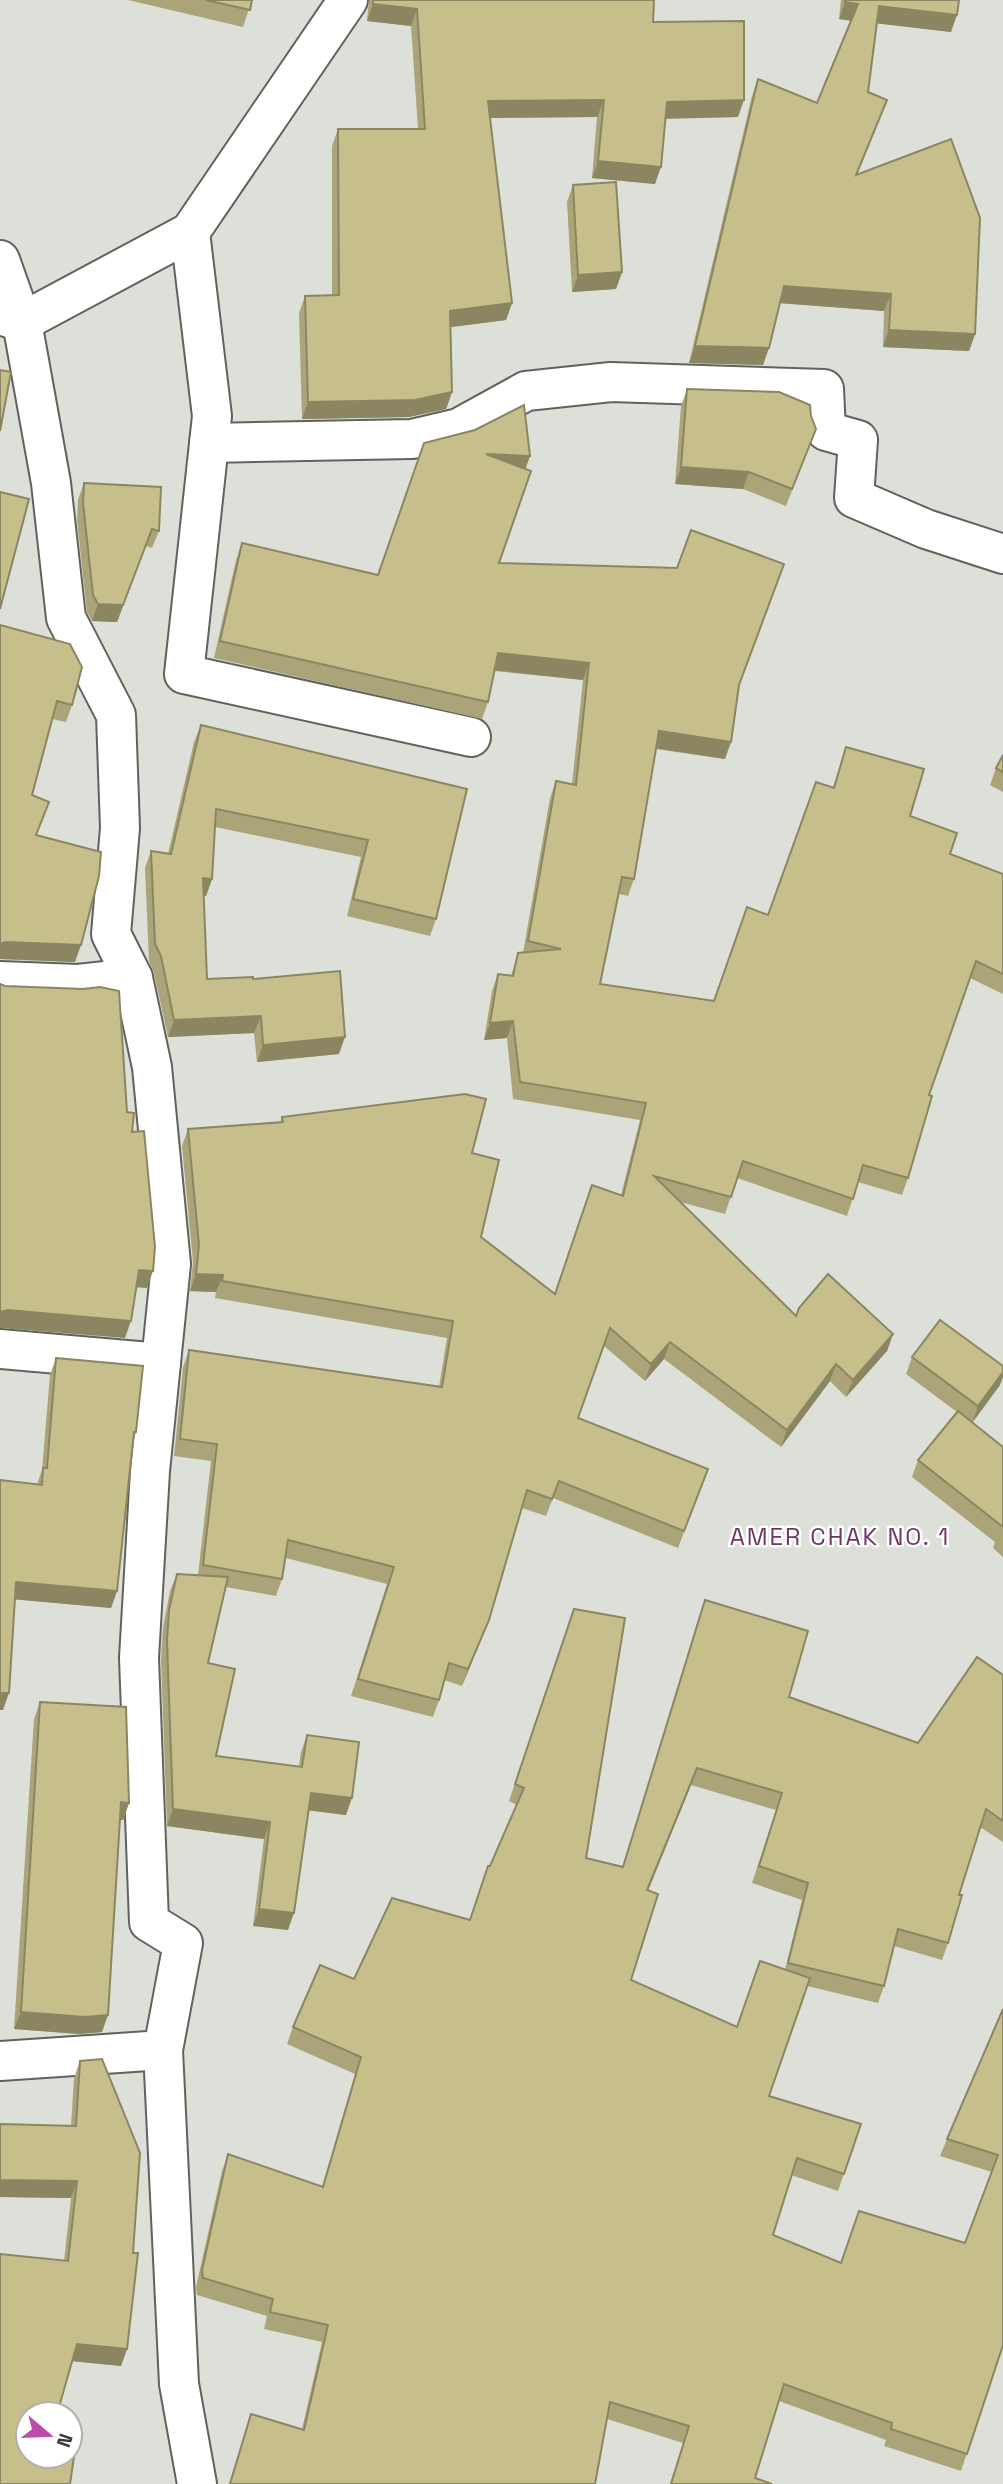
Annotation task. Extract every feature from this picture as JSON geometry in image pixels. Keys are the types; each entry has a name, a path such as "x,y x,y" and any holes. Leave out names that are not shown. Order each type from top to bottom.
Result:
{"street":[{"path":"11,318 190,232 348,0"},
{"path":"190,232 212,416 184,674 471,737"},
{"path":"0,260 11,318 51,483 66,618 116,715 120,828 111,934 133,978 152,1067 171,1265 150,1471 139,1658 149,1922 183,1943 163,2050 179,2384 197,2484"},
{"path":"209,443 412,439 459,428 526,391 611,382 824,389 826,431 858,440 855,498 926,529 1003,554"},
{"path":"0,981 78,984 133,978"},
{"path":"0,1349 161,1363"},
{"path":"0,2061 163,2050"}],"building":[{"path":"206,0 252,0 250,10"},
{"path":"373,0 654,0 653,22 744,21 744,100 667,102 661,167 598,161 604,100 488,101 512,303 450,311 452,392 415,400 308,402 305,296 339,295 338,129 425,129 417,9 373,4"},
{"path":"845,0 959,0 957,15 879,6 868,92 887,100 856,175 951,139 980,218 975,334 889,330 891,294 784,286 769,348 695,346 758,79 817,103 858,4"},
{"path":"616,182 622,272 578,275 573,185"},
{"path":"0,370 11,372 0,431"},
{"path":"687,389 779,392 810,405 816,429 792,489 749,472 681,467"},
{"path":"524,405 530,456 486,454 531,471 499,563 677,568 691,530 784,564 739,685 731,742 659,731 634,879 622,877 600,984 714,1001 747,907 768,915 816,782 834,788 846,747 924,769 910,816 957,833 950,854 1003,874 1003,974 976,961 929,1095 932,1096 908,1178 863,1165 853,1199 743,1161 731,1197 654,1176 796,1316 799,1308 828,1274 893,1334 853,1380 836,1364 787,1430 670,1342 651,1364 610,1328 578,1418 708,1469 684,1531 559,1481 552,1499 527,1490 489,1620 468,1669 449,1663 439,1700 358,1679 394,1567 288,1540 282,1579 203,1565 217,1444 180,1439 189,1350 442,1387 453,1321 222,1281 223,1275 196,1274 199,1245 188,1129 283,1122 282,1117 465,1094 486,1099 472,1153 499,1160 481,1237 555,1294 592,1185 623,1196 646,1103 520,1082 513,1021 490,1023 498,974 513,976 518,953 561,949 528,941 556,781 576,785 589,663 498,653 488,702 220,641 242,543 378,575 424,443 475,430"},
{"path":"84,483 161,487 159,531 152,529 123,605 98,604 93,595 83,503"},
{"path":"0,492 29,499 0,609"},
{"path":"0,625 70,644 82,667 72,705 57,701 32,795 49,802 36,835 101,852 99,876 81,945 0,944"},
{"path":"201,725 467,789 436,919 353,899 368,840 216,809 212,879 203,878 207,979 253,979 340,971 345,1037 263,1045 261,1016 174,1020 161,956 155,944 151,851 171,854"},
{"path":"1003,755 1003,772 996,768"},
{"path":"0,984 83,989 100,987 119,991 127,1112 134,1113 132,1132 144,1131 155,1247 153,1271 139,1270 131,1321 8,1310 0,1312"},
{"path":"940,1320 1003,1366 1003,1372 978,1406 912,1357"},
{"path":"56,1358 143,1366 117,1591 16,1582 9,1693 0,1693 0,1480 42,1485 43,1468 47,1468"},
{"path":"958,1411 1003,1447 1003,1527 918,1460"},
{"path":"177,1574 228,1577 208,1663 235,1669 216,1756 302,1767 307,1735 359,1742 352,1798 311,1793 294,1913 259,1909 270,1822 173,1809 167,1641 169,1610"},
{"path":"705,1600 808,1631 789,1697 918,1743 977,1657 1003,1675 1003,1821 986,1809 959,1895 962,1895 948,1943 898,1929 884,1986 788,1963 808,1883 759,1866 782,1793 697,1768 647,1890 658,1894 631,1980 737,2027 760,1961 810,1978 769,2096 861,2124 844,2174 797,2158 773,2235 841,2263 859,2211 965,2243 998,2155 947,2139 1003,2009 1003,2345 967,2454 891,2429 892,2423 784,2384 755,2478 772,2484 671,2484 689,2426 610,2402 595,2484 230,2484 251,2414 304,2430 328,2325 270,2312 273,2299 203,2278 202,2270 228,2154 323,2187 361,2057 293,2027 320,1965 354,1979 392,1898 470,1920 488,1866 524,1788 515,1784 574,1609 625,1618 586,1858 623,1867"},
{"path":"40,1702 126,1707 129,1803 121,1802 108,2015 85,2017 21,2012"},
{"path":"102,2059 140,2153 133,2253 138,2253 127,2349 77,2344 61,2400 14,2400 14,2470 72,2470 70,2484 0,2484 0,2254 68,2261 77,2181 0,2180 0,2124 76,2126 80,2061"}],"district":[{"name":"AMER CHAK NO. 1","path":"840,1536"}]}
